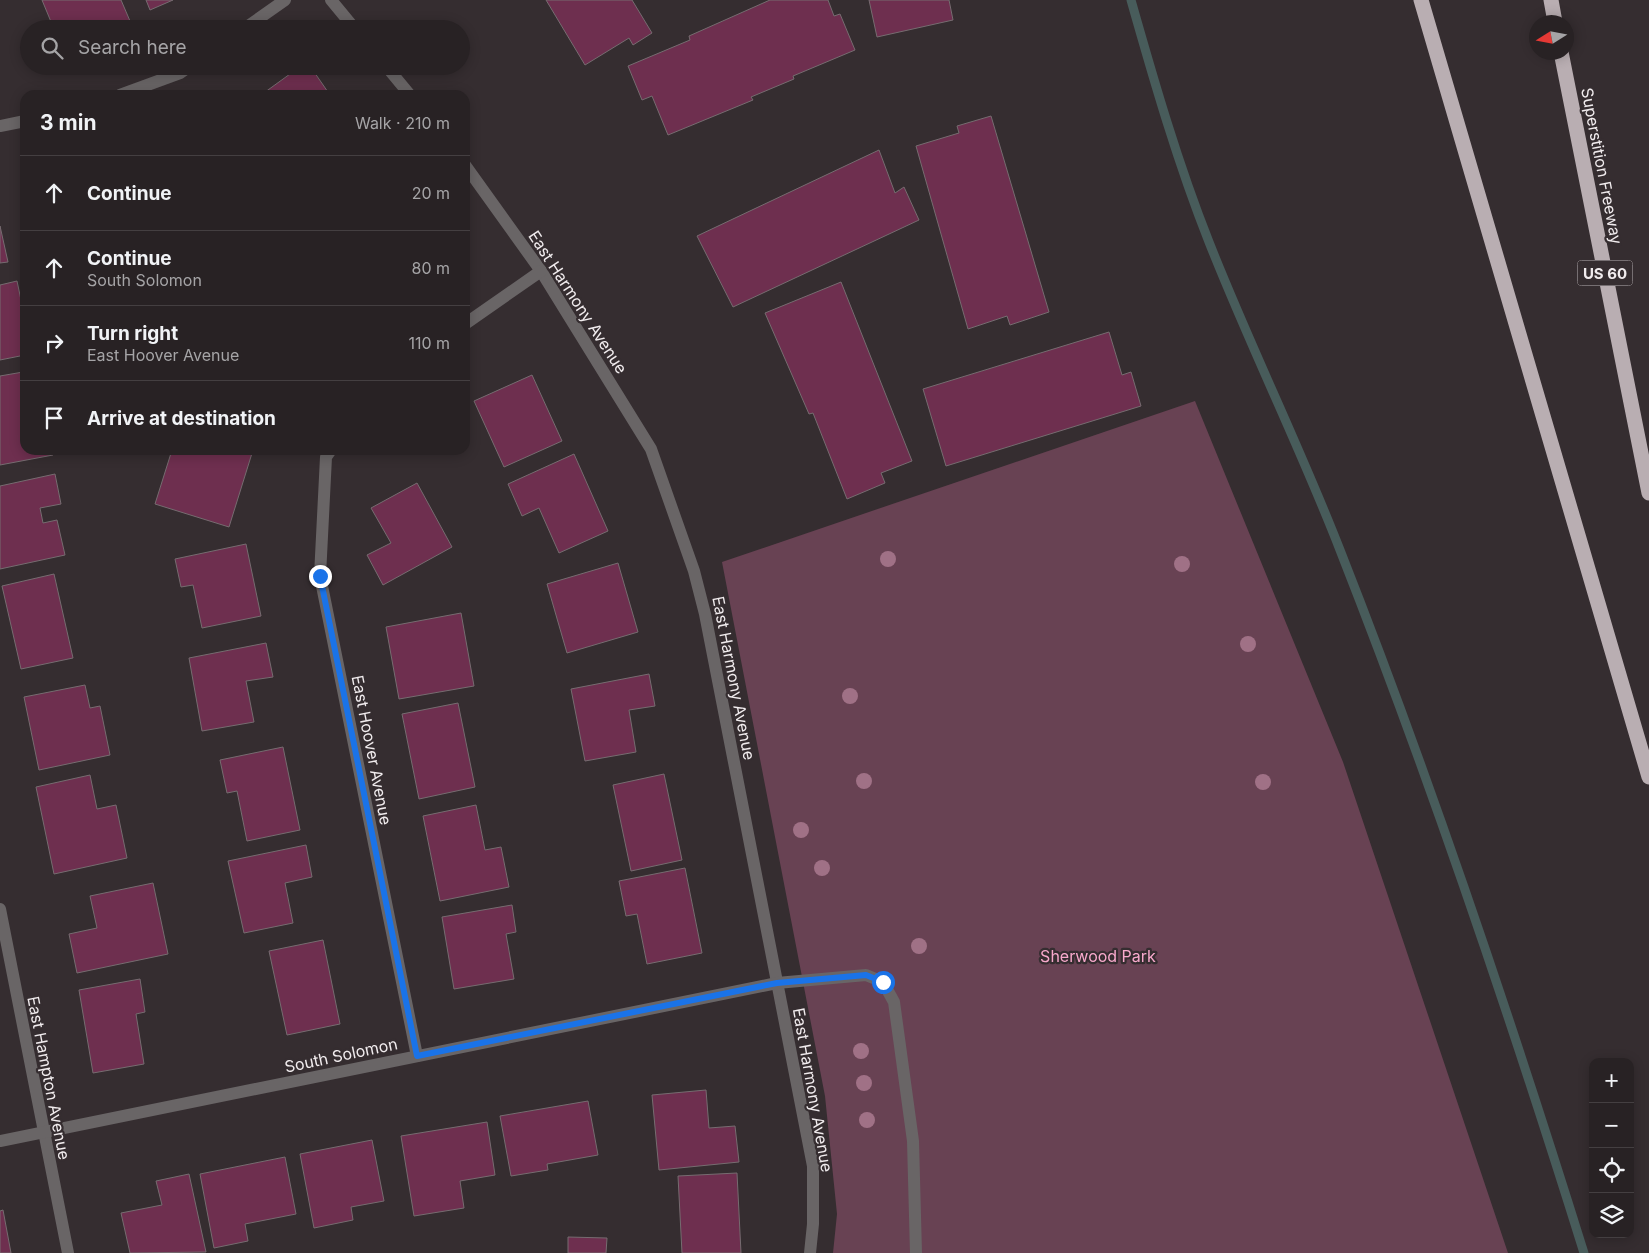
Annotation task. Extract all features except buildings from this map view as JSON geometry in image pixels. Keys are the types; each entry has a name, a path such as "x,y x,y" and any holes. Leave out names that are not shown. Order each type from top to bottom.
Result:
{"highway":[{"path":"1421,0 1649,777"},
{"path":"1551,0 1554,15"},
{"name":"Superstition Freeway","path":"1563,60 1649,493"}],"street":[{"path":"257,20 285,0"},
{"path":"331,0 348,20"},
{"path":"134,90 175,75"},
{"path":"393,75 406,90"},
{"path":"0,126 20,122"},
{"name":"East Harmony Avenue","path":"470,172 541,271 651,449 694,571 705,614 812,1166 813,1224 810,1253"},
{"path":"470,321 541,271"},
{"name":"East Hoover Avenue","path":"328,455 326,458 320,576 417,1056"},
{"name":"East Hampton Avenue","path":"0,909 68,1253"},
{"name":"South Solomon","path":"0,1141 777,983 866,975 883,982 894,1002 913,1141 916,1253"}],"green space":[{"name":"Sherwood Park","path":"1195,401 1343,762 1508,1253 833,1253 837,1214 825,1096 722,562"}],"waterway":[{"path":"1131,0 1167,122 1198,213 1241,320 1325,511 1438,811 1498,987 1584,1253"}],"route":[{"path":"320,576 417,1056 777,983 846,975 866,975 883,982"}]}
